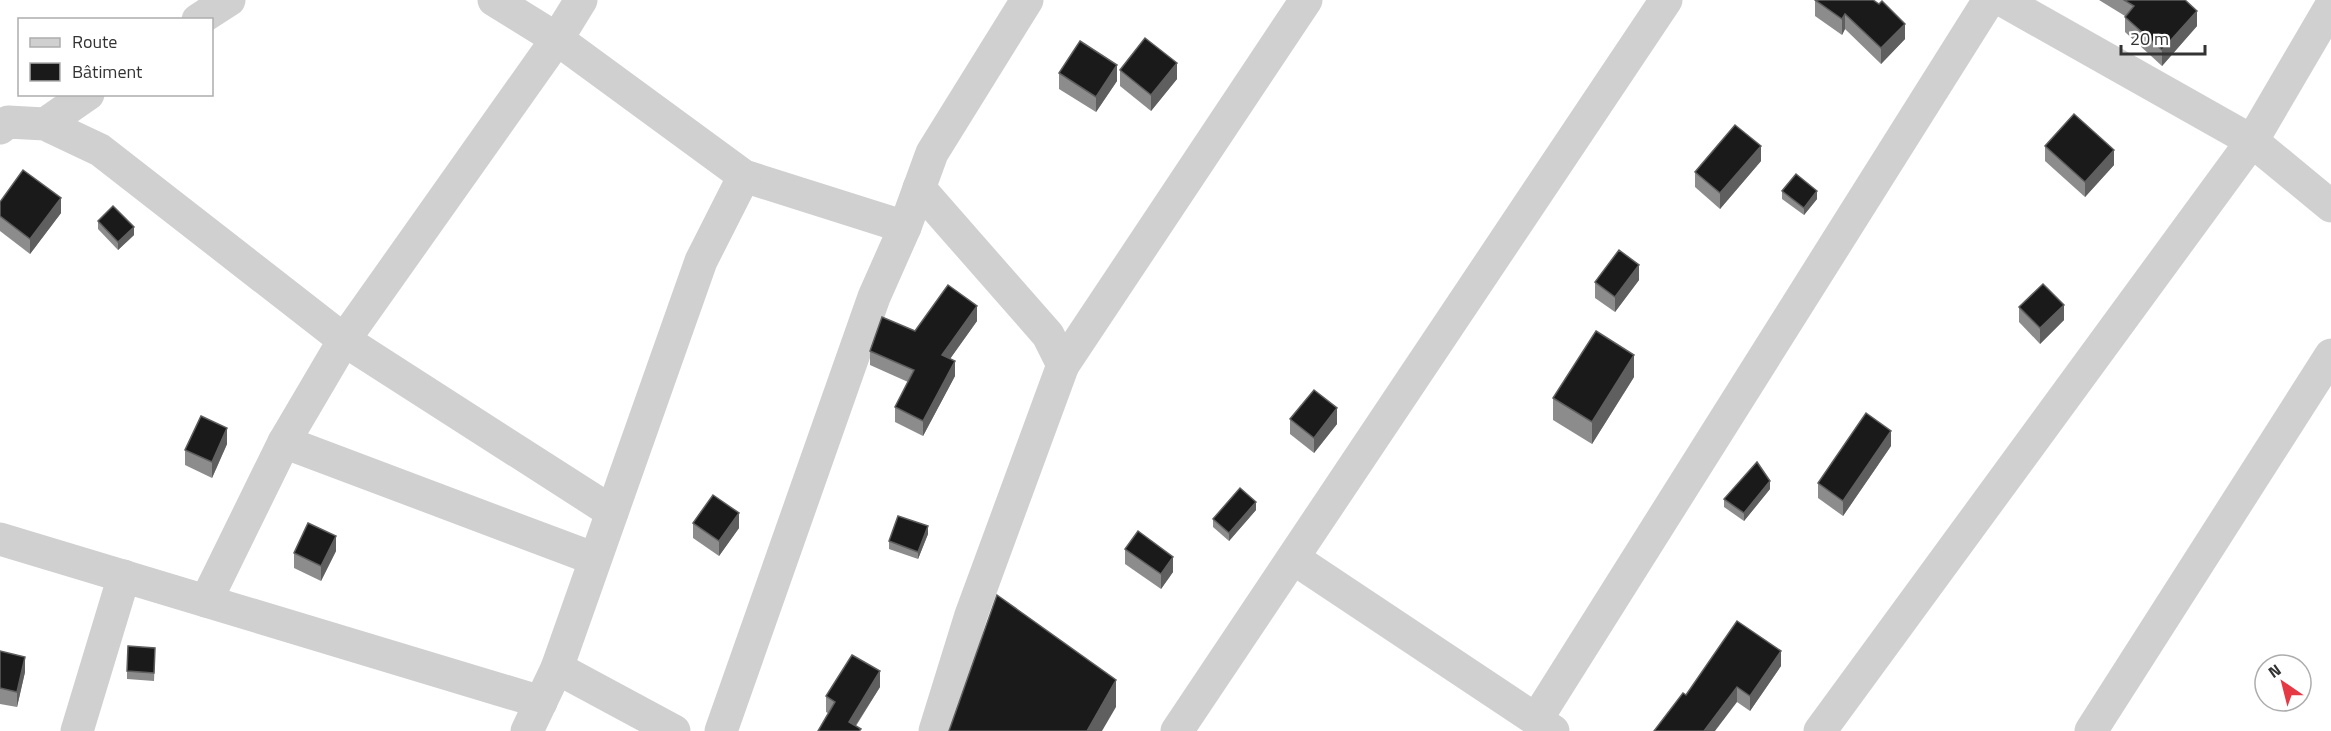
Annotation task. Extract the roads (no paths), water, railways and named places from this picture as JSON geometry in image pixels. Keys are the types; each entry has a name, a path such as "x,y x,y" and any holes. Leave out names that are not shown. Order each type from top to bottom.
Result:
{"street":[{"path":"494,0 557,39 744,176 905,227"},
{"path":"206,601 284,442 344,340 557,39 581,0"},
{"path":"721,731 874,297 905,227 932,153 1027,0"},
{"path":"935,731 971,615 1063,365 1306,0"},
{"path":"1177,731 1666,0"},
{"path":"1293,558 1545,725 1989,0"},
{"path":"2002,0 2252,141 2331,206"},
{"path":"1820,731 2252,141 2331,6"},
{"path":"45,124 85,96"},
{"path":"3,122 45,124 100,150 344,340 612,512"},
{"path":"527,731 557,668 701,261 744,176"},
{"path":"919,188 1048,335 1063,365"},
{"path":"2091,731 2331,355"},
{"path":"284,442 596,559"},
{"path":"0,539 541,702"},
{"path":"77,731 124,576"},
{"path":"557,668 674,731"}]}
